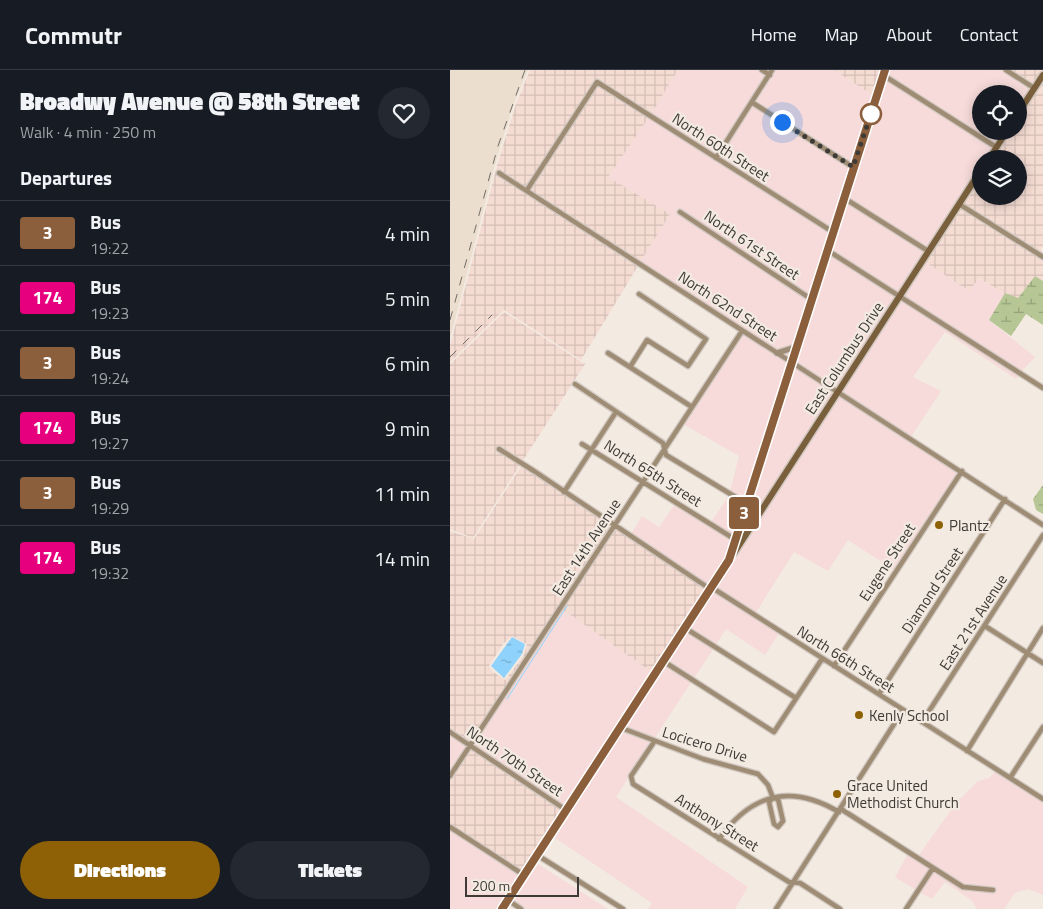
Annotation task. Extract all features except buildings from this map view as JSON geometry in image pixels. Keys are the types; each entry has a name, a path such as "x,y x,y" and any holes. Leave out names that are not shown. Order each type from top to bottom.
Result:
{"main road":[{"path":"1027,99 1043,75"},
{"path":"994,150 1001,140"},
{"name":"East Columbus Drive","path":"729,560 972,184"},
{"path":"502,909 729,560 742,518 750,519 760,512"},
{"path":"736,540 746,536"}],"street":[{"path":"716,158 771,73 762,70"},
{"path":"1006,70 1034,88"},
{"path":"742,518 884,73 996,147"},
{"name":"North 60th Street","path":"527,190 597,82 833,232"},
{"path":"753,103 853,167"},
{"name":"North 62nd Street","path":"499,173 1043,525"},
{"path":"844,198 928,251"},
{"path":"959,204 1043,257"},
{"name":"North 61st Street","path":"680,212 811,299"},
{"path":"827,250 1043,388"},
{"path":"630,367 647,340 688,366 706,339 639,294"},
{"name":"East 14th Avenue","path":"450,776 742,331"},
{"path":"777,353 796,347"},
{"path":"608,353 692,407"},
{"path":"575,384 663,442 666,455 747,504"},
{"path":"564,492 616,412"},
{"name":"North 65th Street","path":"582,444 736,540"},
{"name":"North 66th Street","path":"499,449 710,588 1043,799"},
{"name":"Eugene Street","path":"834,666 962,471"},
{"name":"Diamond Street","path":"879,694 1005,500"},
{"name":"East 21st Avenue","path":"922,722 1043,535"},
{"path":"985,626 1043,663"},
{"path":"685,628 796,698"},
{"path":"967,751 1043,628"},
{"path":"663,661 774,732 822,658"},
{"path":"776,909 903,710"},
{"name":"Locicero Drive","path":"619,727 654,742 703,759 758,774 768,785 773,798 778,799 783,823 778,827 774,824 769,802 773,798"},
{"path":"1010,778 1043,727"},
{"name":"North 70th Street","path":"450,732 566,810"},
{"name":"Anthony Street","path":"654,742 631,779 633,784 719,839 792,883 800,883 840,909"},
{"path":"719,839 732,820 746,809 773,798 794,796 813,799 840,810 962,886 993,890"},
{"path":"450,827 524,875"},
{"path":"536,856 623,909"},
{"path":"906,909 933,868"},
{"path":"508,900 521,909"}],"shaded area":[{"path":"450,70 528,70 514,103 496,161 450,339"},
{"path":"530,70 678,70 651,114 596,79 526,188 499,171 497,174 638,266 581,360 504,310 450,362 450,346 498,162 516,104"},
{"path":"678,70 758,70 767,76 715,156 651,114"},
{"path":"774,70 834,70 874,96 852,164 756,103"},
{"path":"834,70 883,70 874,96"},
{"path":"887,70 1001,70 1024,85 972,85 972,129 886,75"},
{"path":"1010,70 1043,70 1043,71 1034,85"},
{"path":"885,78 972,134 972,140 981,140 993,148 992,150 972,150 972,180 927,248 846,197"},
{"path":"1043,79 1043,246 1041,249 1043,255 962,203 972,188 972,205 1027,205 1027,150 997,150 1003,140 1027,140 1027,104"},
{"path":"598,85 649,117 608,177 670,214 640,262 530,190"},
{"path":"1027,87 1031,90 1027,96"},
{"path":"753,106 851,167 831,229 719,158"},
{"path":"649,117 830,233 810,296 680,210 677,213 808,300 790,359 640,262 608,177"},
{"path":"990,140 998,140 996,144"},
{"path":"845,201 925,251 898,294 830,249"},
{"path":"960,207 1043,260 1043,281 1035,276 1018,298 1005,294 979,278 969,291 924,261"},
{"path":"828,253 896,297 836,389 794,361"},
{"path":"924,261 969,291 978,278 1005,294 989,320 1035,357 1021,372 902,296"},
{"path":"899,300 1019,375 1016,379 945,332 913,377 941,391 911,437 840,392"},
{"path":"504,312 585,364 473,538 450,529 450,364"},
{"path":"742,334 789,363 745,501 730,492 739,456 683,424"},
{"path":"793,365 834,393 758,511 751,516 745,516"},
{"path":"838,395 958,473 894,570 848,540 828,571 794,552 755,614 714,587"},
{"path":"522,465 612,526 469,742 450,730 450,531 474,539","holes":["512,636 527,644 524,655 505,680 492,671 489,666 503,644"]},
{"path":"729,496 744,505 735,536 711,522"},
{"path":"675,504 734,540 727,559 709,586 631,534 642,516 659,527"},
{"path":"616,528 707,590 653,673 562,609"},
{"path":"712,590 779,633 765,655 726,629 716,645 688,627"},
{"path":"562,609 653,673 565,807 472,745"},
{"path":"686,630 714,648 694,678 666,661"},
{"path":"664,664 692,681 654,739 622,726"},
{"path":"620,730 651,743 616,797 748,887 735,909 648,909 652,903 552,836"},
{"path":"450,736 466,746 450,772"},
{"path":"470,748 563,810 523,872 450,824 450,780"},
{"path":"996,771 1043,801 1043,895 1028,889 1015,893 1004,909 977,909 971,900 945,882 932,899 920,892 933,871 962,888 995,892 995,888 963,885 918,856 957,802 978,781 989,778"},
{"path":"450,829 521,875 499,909 450,909"},
{"path":"908,854 930,868 916,890 895,877"},
{"path":"535,862 608,909 524,909 510,899"}],"green space":[{"path":"1035,276 1043,281 1043,325 1026,314 1011,336 989,320 1005,293 1018,298"},
{"path":"1043,485 1043,514 1036,510 1033,499"}],"water":[{"path":"512,637 525,644 522,654 504,678 491,666"}],"waterway":[{"path":"546,626 584,568"},
{"path":"507,699 567,606"},
{"path":"511,680 528,653"}],"railway":[{"path":"450,320 498,146 525,70"},
{"path":"450,357 492,315"}],"bus line":[{"name":"3","path":"502,909 729,560 885,70"}],"place":[{"name":"Plantz","path":"939,525"},
{"name":"Kenly School","path":"859,715"},
{"name":"Grace United Methodist Church","path":"837,794"}],"route":[{"path":"782,122 853,167 871,114"}]}
